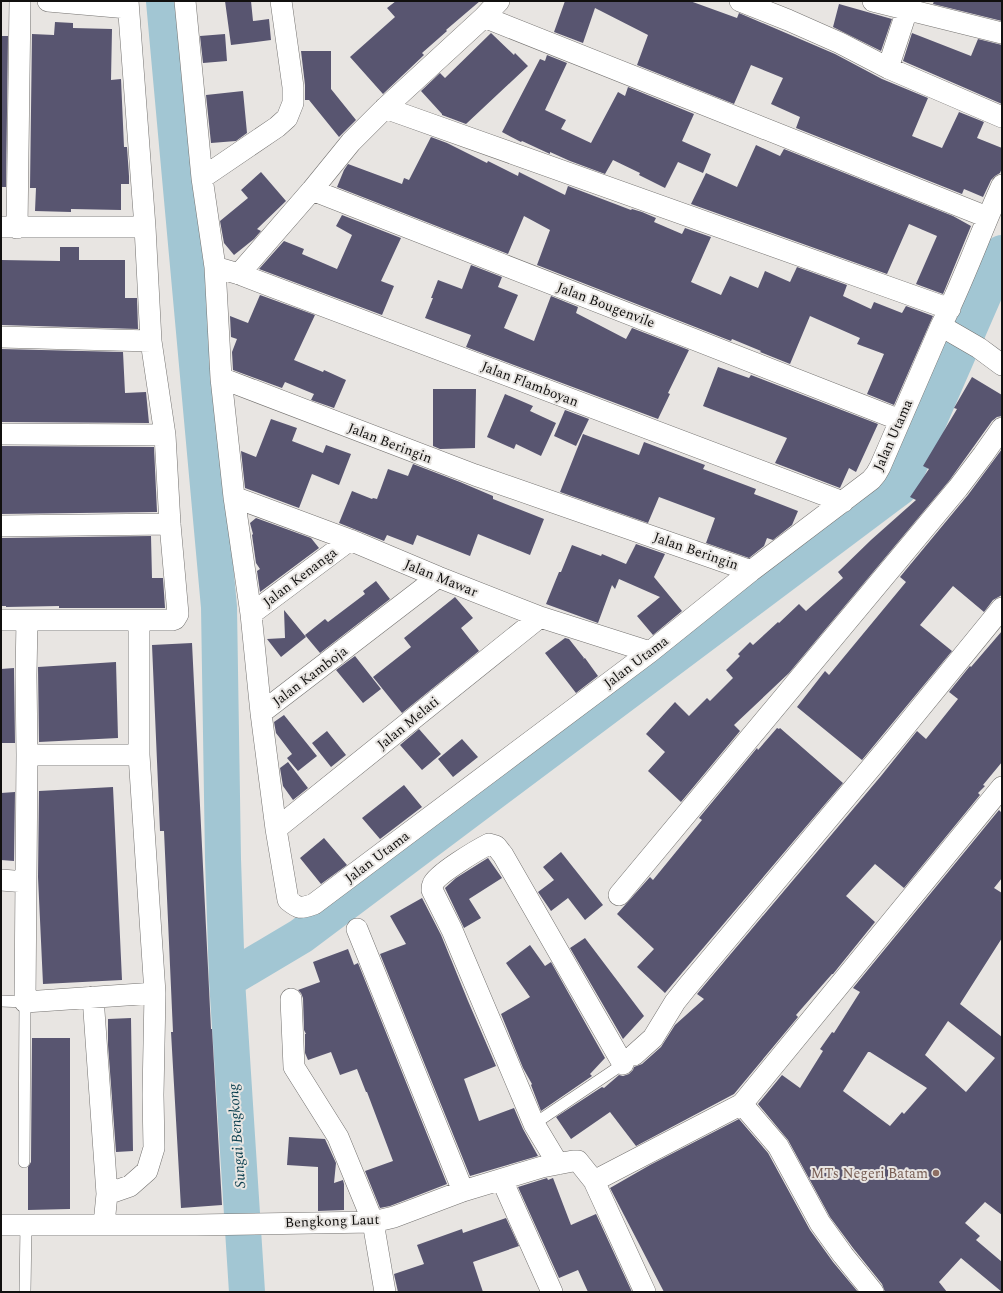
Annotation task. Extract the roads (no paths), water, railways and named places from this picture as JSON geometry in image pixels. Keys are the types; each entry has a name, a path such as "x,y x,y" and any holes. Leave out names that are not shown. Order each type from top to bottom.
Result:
{"street":[{"path":"20,1 9,227 145,227"},
{"path":"1,620 172,620 178,614 170,524 165,435 151,340 145,227 128,4 48,1"},
{"path":"185,1 202,178 215,267 221,378"},
{"path":"202,178 287,118 293,103 293,87 281,1"},
{"path":"238,274 312,190 351,142 385,108 484,17 499,1"},
{"path":"740,1 834,40 888,68 1002,117"},
{"path":"873,1 909,5 1002,33"},
{"path":"888,68 909,5"},
{"path":"484,17 987,217"},
{"path":"385,108 948,323 1002,365"},
{"name":"Jalan Utama","path":"261,713 276,829 288,900 296,907 302,908 314,904 650,652 751,571 862,488 876,474 900,420 948,323 987,217 1002,185"},
{"name":"Jalan Bougenvile","path":"312,190 900,420"},
{"name":"Jalan Flamboyan","path":"215,267 238,274 843,502"},
{"path":"1,338 151,340"},
{"name":"Jalan Kamboja","path":"221,378 234,497 251,614 261,713"},
{"name":"Jalan Beringin","path":"221,378 475,475 751,571"},
{"path":"619,895 958,488 1002,428"},
{"path":"1,434 165,435"},
{"name":"Jalan Mawar","path":"234,497 350,540 438,578 540,617 650,652"},
{"path":"1,526 170,524"},
{"name":"Jalan Kenanga","path":"251,614 350,540"},
{"name":"Jalan Kamboja","path":"261,713 438,578"},
{"path":"558,1164 534,1124 452,930 432,890 433,884 439,877 476,850 489,844 496,846 504,855 628,1060 653,1038 675,1002 687,987 895,739 1002,608"},
{"name":"Jalan Melati","path":"276,829 540,617"},
{"path":"27,620 26,675 28,755 25,1002 155,993"},
{"path":"107,1194 130,1186 147,1171 154,1148 153,1095 155,993 139,755 139,620"},
{"path":"28,755 139,755"},
{"path":"594,1181 742,1104 1002,786"},
{"path":"1,880 26,882"},
{"path":"356,929 463,1191"},
{"path":"93,997 107,1194 104,1224"},
{"path":"291,999 294,1067 338,1137 373,1222 384,1292"},
{"path":"742,1104 778,1146 820,1223 842,1255 873,1292"},
{"name":"Bengkong Laut","path":"1,1225 196,1225 373,1222 394,1217 463,1191 542,1167 578,1161 594,1181 645,1292"},
{"path":"502,1180 552,1292"}],"lane":[{"path":"1,1001 25,1002 24,1162"},
{"path":"534,1124 628,1060"},
{"path":"25,1292 26,1225"}],"waterway":[{"name":"Sungai Bengkong","path":"164,1 219,607 223,859 227,980 247,1292"},
{"path":"227,980 301,936 900,487 1002,253"}],"place":[{"name":"MTs Negeri Batam","path":"936,1173"}]}
